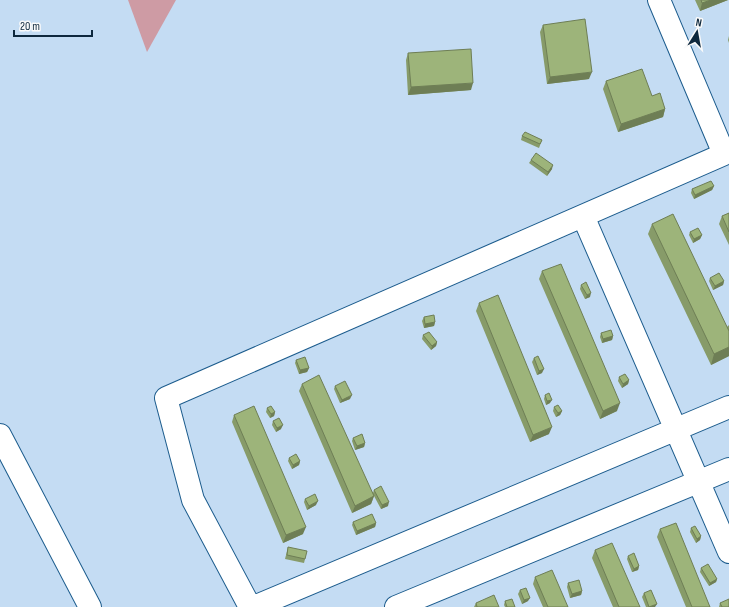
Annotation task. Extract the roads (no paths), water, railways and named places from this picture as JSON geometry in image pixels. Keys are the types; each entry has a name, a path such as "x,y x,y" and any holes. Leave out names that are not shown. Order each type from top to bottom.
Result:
{"street":[{"path":"250,607 193,500 166,398 726,153 659,0"},
{"path":"583,216 729,552"},
{"path":"254,607 729,407"},
{"path":"0,435 90,607"},
{"path":"396,607 729,469"}]}
